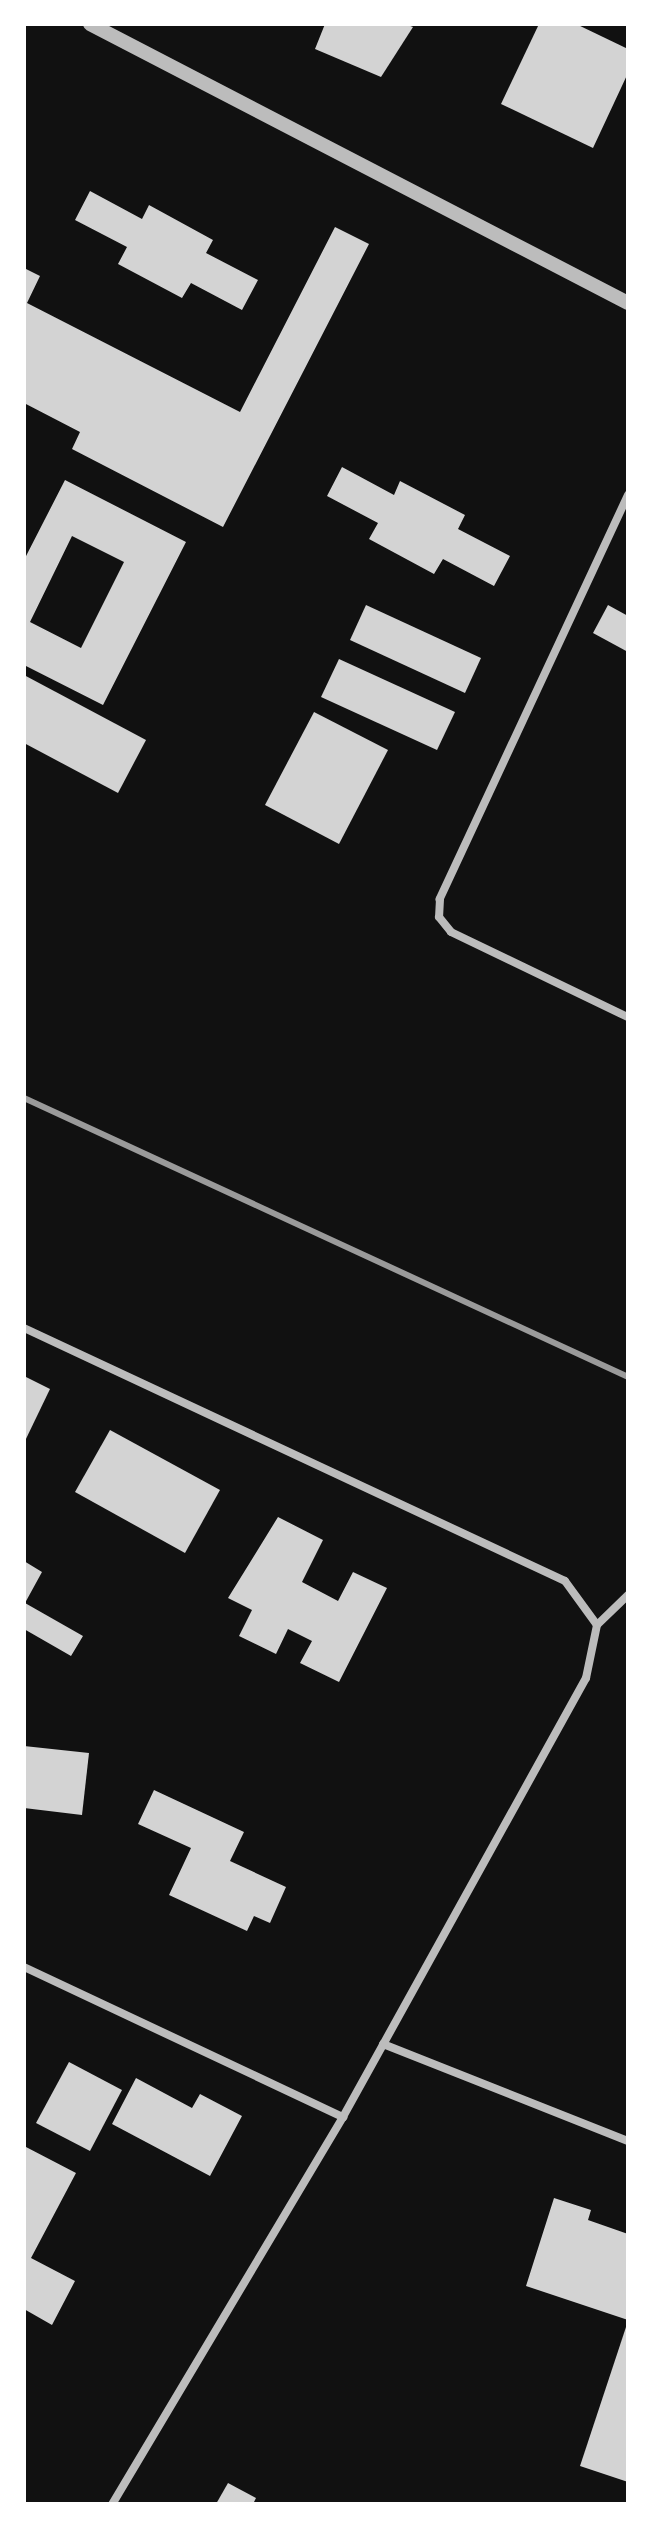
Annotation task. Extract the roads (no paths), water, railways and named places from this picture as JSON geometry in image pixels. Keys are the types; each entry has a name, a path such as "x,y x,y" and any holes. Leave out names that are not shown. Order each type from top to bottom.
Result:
{"street":[{"path":"90,24 628,303"},
{"path":"628,495 440,899 439,917 451,932 628,1017"},
{"path":"24,1328 565,1581 597,1625"},
{"path":"112,2504 343,2117 586,1678 597,1625 628,1595"},
{"path":"24,1967 343,2117"},
{"path":"383,2044 628,2141"}],"railway":[{"path":"24,1098 628,1377"}]}
